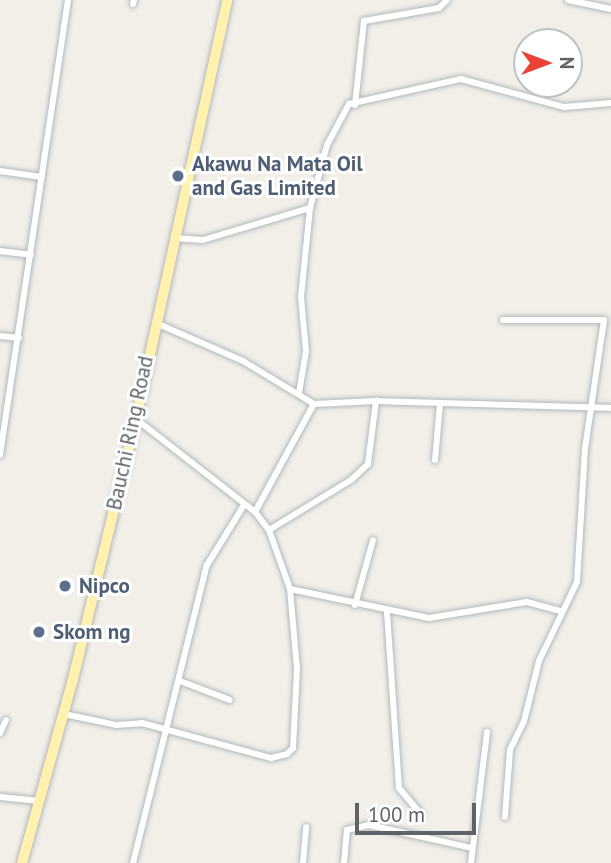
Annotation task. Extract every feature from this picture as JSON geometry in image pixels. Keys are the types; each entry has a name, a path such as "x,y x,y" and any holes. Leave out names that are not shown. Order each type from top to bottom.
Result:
{"main road":[{"name":"Bauchi Ring Road","path":"22,863 64,714 136,419 154,322 227,0"}],"street":[{"path":"0,455 68,0"},
{"path":"355,106 364,21 439,8 447,0"},
{"path":"568,0 611,9"},
{"path":"299,393 306,351 301,297 310,208 327,145 349,104 355,106 461,79 564,107 611,103"},
{"path":"0,171 42,177"},
{"path":"173,238 202,240 310,208"},
{"path":"0,251 31,255"},
{"path":"503,320 604,320 592,405 577,582 560,611 510,750 505,817"},
{"path":"154,322 176,328 299,393 314,404 376,401 592,405 611,408"},
{"path":"0,336 19,338"},
{"path":"269,530 351,480 369,464 376,401"},
{"path":"255,512 314,404"},
{"path":"435,460 440,404"},
{"path":"64,714 170,730 271,758 293,748 297,669 290,589 269,530 255,512 136,419"},
{"path":"133,863 170,730 207,565 244,505"},
{"path":"355,605 373,540"},
{"path":"290,589 387,612 429,618 527,603 560,611"},
{"path":"387,612 399,788 421,814"},
{"path":"180,681 230,700"},
{"path":"0,733 6,720"},
{"path":"471,863 487,732"},
{"path":"0,797 40,800"},
{"path":"344,863 347,830 369,825 472,848"},
{"path":"303,863 306,827"}],"place":[{"name":"Akawu Na Mata Oil and Gas Limited","path":"178,176"},
{"name":"Nipco","path":"65,586"},
{"name":"Skom ng","path":"39,632"}]}
